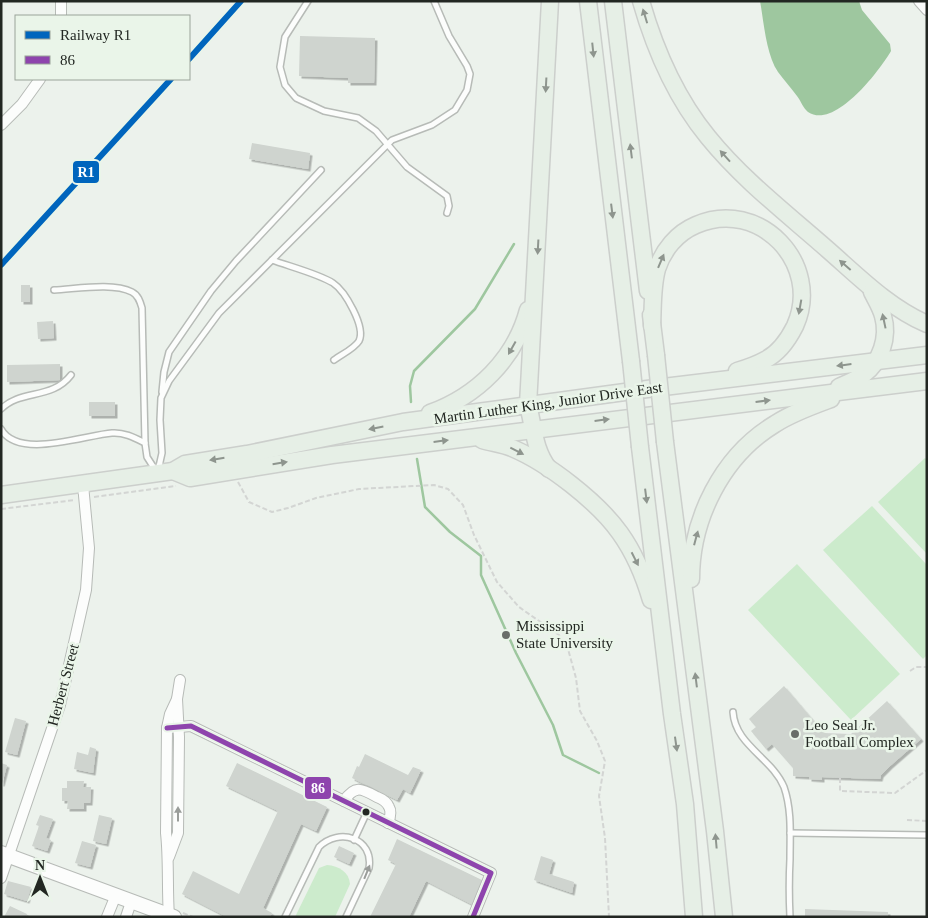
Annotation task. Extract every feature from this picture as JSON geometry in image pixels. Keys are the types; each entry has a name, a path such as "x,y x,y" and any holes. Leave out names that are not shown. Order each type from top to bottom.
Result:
{"main road":[{"path":"550,1 528,405 536,446 540,456 550,469"},
{"path":"588,1 672,714 685,804 694,917"},
{"path":"613,1 665,442 715,831 723,917"},
{"path":"641,1 667,73 707,136 728,160 896,308 927,324"},
{"path":"652,326 657,270 666,250 682,232 705,221 731,218 756,225 777,238 795,262 800,280 802,298 792,332 786,342 766,360 707,382"},
{"path":"403,422 444,408 471,392 489,377 506,358 516,340 525,321 535,286"},
{"path":"828,393 864,375 876,361 885,341 886,328 883,316 870,286"},
{"name":"Martin Luther King, Junior Drive East","path":"170,477 185,464 247,454 403,422 927,355"},
{"name":"Martin Luther King, Junior Drive East","path":"1,495 84,492 170,477 190,478 332,454 927,381"},
{"path":"693,656 695,626 690,579 693,546 702,516 714,489 731,464 742,452 775,424 811,406 859,390"},
{"path":"470,438 510,447 550,469 585,497 619,532 636,559 652,605 672,714"}],"street":[{"path":"61,1 61,15"},
{"path":"919,1 927,10"},
{"path":"1,125 22,104 39,80"},
{"name":"Herbert Street","path":"1,878 5,854 60,705 86,590 89,548 84,492"},
{"path":"167,860 178,833 177,699 180,680"},
{"path":"170,916 167,902 167,728 170,714 177,699"},
{"path":"167,728 191,726 491,873 473,917"},
{"path":"344,801 349,793 357,790 362,790 384,800 389,806 391,814 388,823"},
{"path":"5,854 170,916"},
{"path":"108,917 116,895"},
{"path":"126,917 132,902"}],"lane":[{"path":"308,1 285,37 280,67 285,85 296,98 324,111 358,118 376,131 407,167 447,196 449,206 447,213"},
{"path":"161,398 169,381 219,314 392,140 432,125 455,110 467,90 470,74 449,36 434,1"},
{"path":"170,477 162,453 160,420 164,372 169,352 211,291 236,261 321,170"},
{"path":"272,260 334,283 345,295 355,314 361,332 359,340 353,347 334,360"},
{"path":"54,290 113,287 133,292 139,298 142,308 147,458 170,477"},
{"path":"1,409 9,401 49,391 64,384 71,375"},
{"path":"1,429 2,432 14,441 46,445 112,432 125,434 145,443"},
{"path":"733,712 735,726 741,735 782,782 789,806 790,917"},
{"path":"354,840 367,812"},
{"path":"790,833 927,835"},
{"path":"285,917 319,847 325,841 337,836 348,837 361,843 370,859 369,868 346,917"}],"path":[{"path":"1,510 84,492 170,477"},
{"path":"236,478 249,502 272,512 316,498 359,489 430,485 448,488 463,505 474,535 497,582 519,608 559,635 568,649 576,678 580,712 597,741 604,761 599,796 605,838 609,917"},
{"path":"910,671 916,667 927,667"},
{"path":"840,778 840,791 895,793 927,770"},
{"path":"907,820 927,821"}],"shaded area":[{"path":"760,1 859,1 862,10 890,44 891,51 867,83 843,106 831,113 819,115 808,112 774,65 766,38"},
{"path":"925,458 927,460 927,554 878,502"},
{"path":"872,506 927,565 927,655 923,659 823,550"},
{"path":"797,564 900,674 851,720 748,610"},
{"path":"327,865 343,870 348,876 350,884 335,917 295,917 319,868"}],"building":[{"path":"300,36 375,38 374,83 348,83 348,78 299,76"},
{"path":"252,143 310,153 308,169 249,159"},
{"path":"21,285 30,285 30,302 21,302"},
{"path":"53,321 54,338 38,339 37,322"},
{"path":"60,364 60,380 7,382 7,365"},
{"path":"89,402 115,402 115,416 89,416"},
{"name":"Leo Seal Jr. Football Complex","path":"784,686 824,733 851,734 887,701 921,739 890,766 881,775 880,779 822,777 822,780 793,776 793,768 772,744 766,749 751,731 756,727 749,719"},
{"path":"15,718 26,721 17,755 5,752"},
{"path":"90,747 96,749 93,773 74,769 77,752 88,755"},
{"path":"365,754 408,775 413,767 421,770 410,793 403,789 397,800 352,778"},
{"path":"1,763 7,765 2,784 1,784"},
{"path":"237,763 327,807 316,831 301,824 263,908 272,913 270,917 227,917 182,894 193,871 239,894 278,811 226,786"},
{"path":"67,781 84,781 83,787 91,787 90,803 84,803 84,809 67,809 68,801 62,801 62,788 67,788"},
{"path":"40,815 53,819 46,838 51,840 47,851 32,846 39,826 36,825"},
{"path":"99,815 112,818 106,844 93,841"},
{"path":"397,839 484,881 473,905 426,881 409,917 370,917 396,864 388,860"},
{"path":"82,841 96,845 90,867 75,863"},
{"path":"339,846 354,853 349,864 334,857"},
{"path":"541,856 553,860 549,874 574,882 572,893 534,880"},
{"path":"8,881 31,887 27,901 4,894"},
{"path":"10,906 27,914 26,917 4,917"},
{"path":"805,909 888,912 888,917 805,917"}],"waterway":[{"path":"411,402 410,386 414,371 475,309 514,244"},
{"path":"417,459 425,507 450,532 481,556 481,575 516,653 553,725 563,755 599,773"}],"rail line":[{"name":"R1","path":"190,58 241,1"},
{"name":"R1","path":"1,265 170,80"}],"transit line":[{"name":"86","path":"167,728 191,726 491,873 473,917"}],"place":[{"name":"Mississippi State University","path":"506,635"},
{"name":"Leo Seal Jr. Football Complex","path":"795,734"}]}
